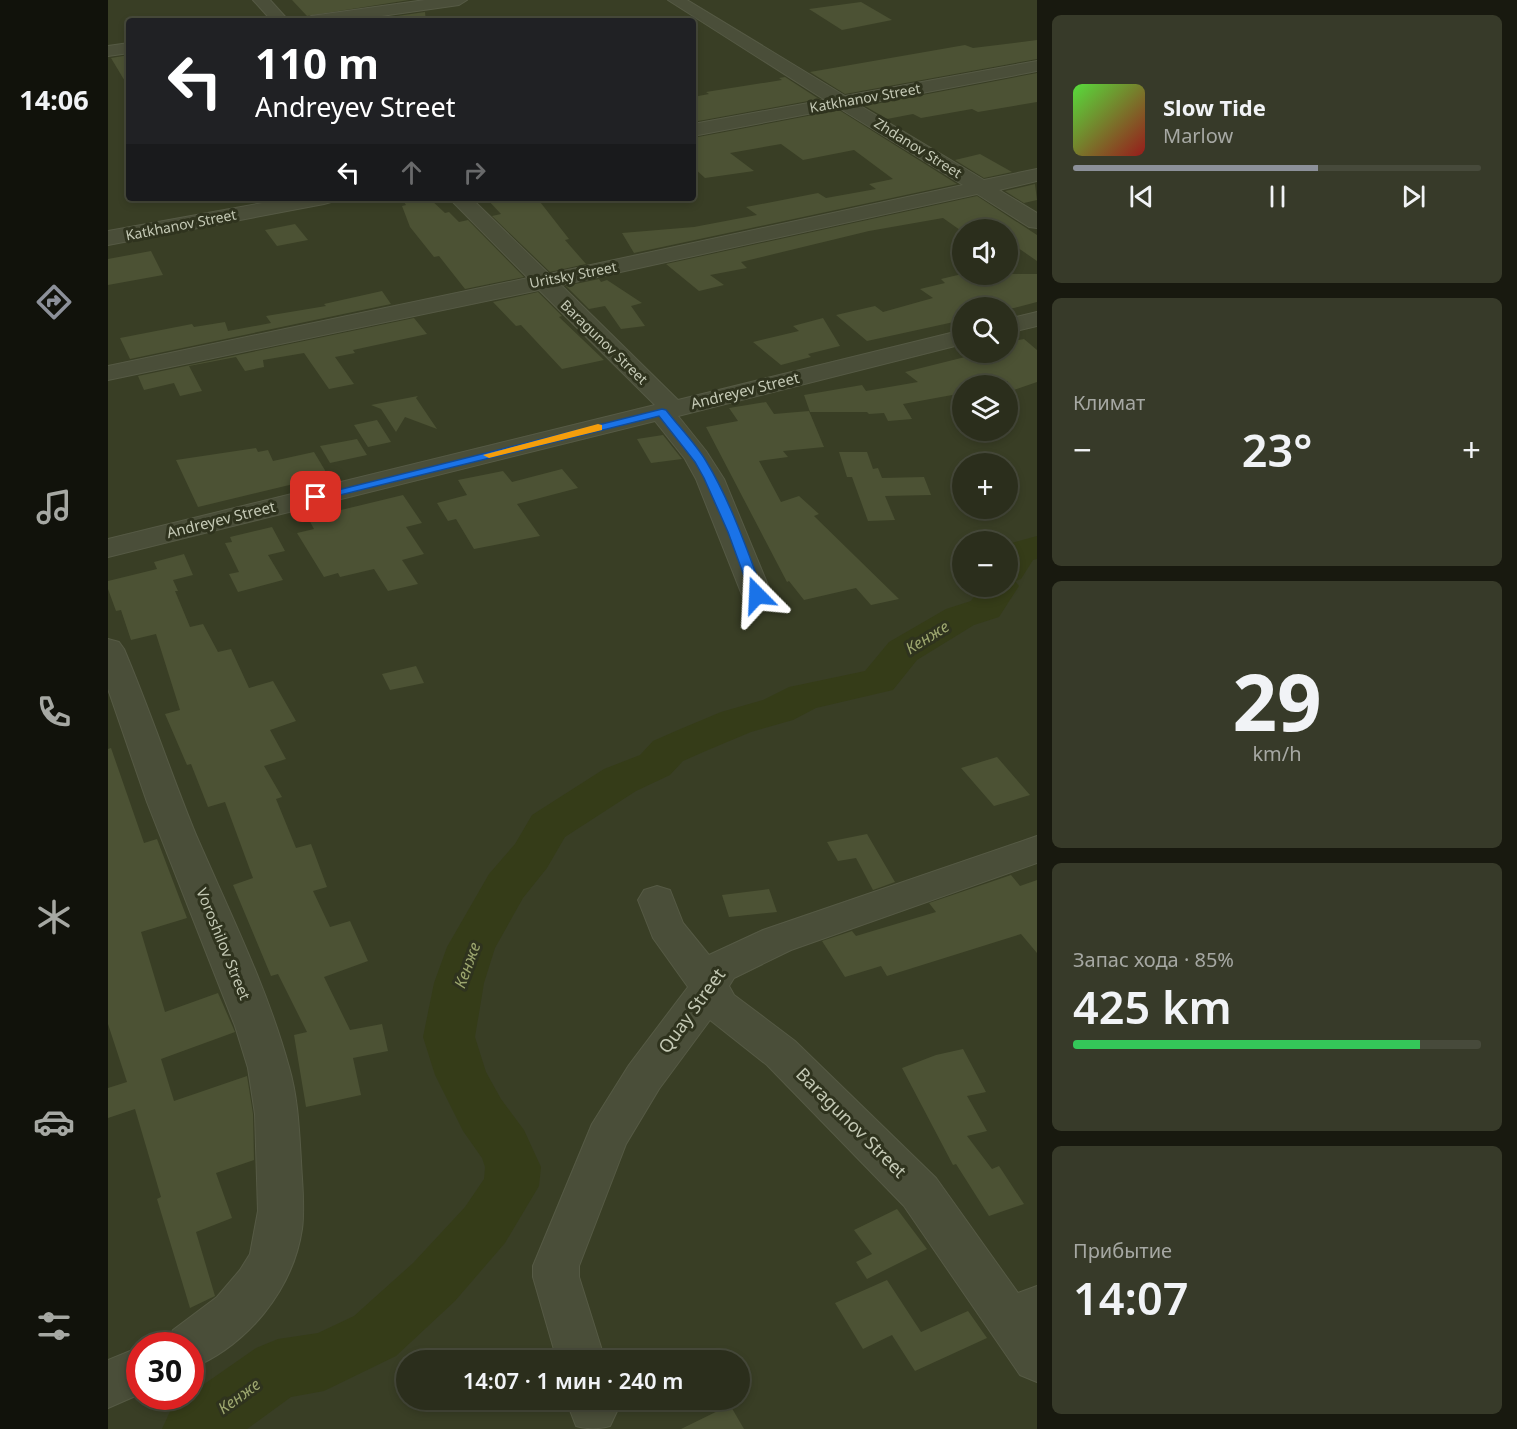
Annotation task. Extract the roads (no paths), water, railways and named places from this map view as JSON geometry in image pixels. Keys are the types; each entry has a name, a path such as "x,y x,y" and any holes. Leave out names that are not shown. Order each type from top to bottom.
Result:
{"street":[{"path":"261,0 278,18"},
{"path":"332,18 459,0"},
{"name":"Zhdanov Street","path":"676,0 1037,222"},
{"path":"704,35 729,32"},
{"path":"108,51 126,48"},
{"name":"Katkhanov Street","path":"696,129 1037,66"},
{"name":"Uritsky Street","path":"108,373 1037,175"},
{"name":"Katkhanov Street","path":"108,238 308,201"},
{"name":"Baragunov Street","path":"462,201 668,410 709,478 734,532 757,595"},
{"path":"1018,324 1037,319"},
{"name":"Andreyev Street","path":"108,548 952,340"},
{"name":"Voroshilov Street","path":"108,649 125,688 158,784 246,1003 272,1081 276,1108 281,1205 278,1235 273,1251 263,1277 245,1302 226,1321 204,1336"},
{"name":"Quay Street","path":"578,1350 556,1277 556,1266 607,1137 644,1077 693,1014 720,967 777,940 1037,849"},
{"name":"Baragunov Street","path":"657,900 666,928 720,1006 781,1053 920,1192 1024,1314 1037,1359"},
{"path":"108,1384 126,1376"}],"waterway":[{"name":"Кенже","path":"1018,554 1037,547"},
{"name":"Кенже","path":"194,1429 278,1369 324,1362 375,1336 434,1282 485,1225 511,1186 513,1167 505,1147 482,1115 461,1075 449,1037 459,983 471,947 506,886 531,856 548,826 620,780 655,765 668,751 693,740 736,722 778,710 804,697 879,681 903,651 960,617 985,609 993,597"}]}
